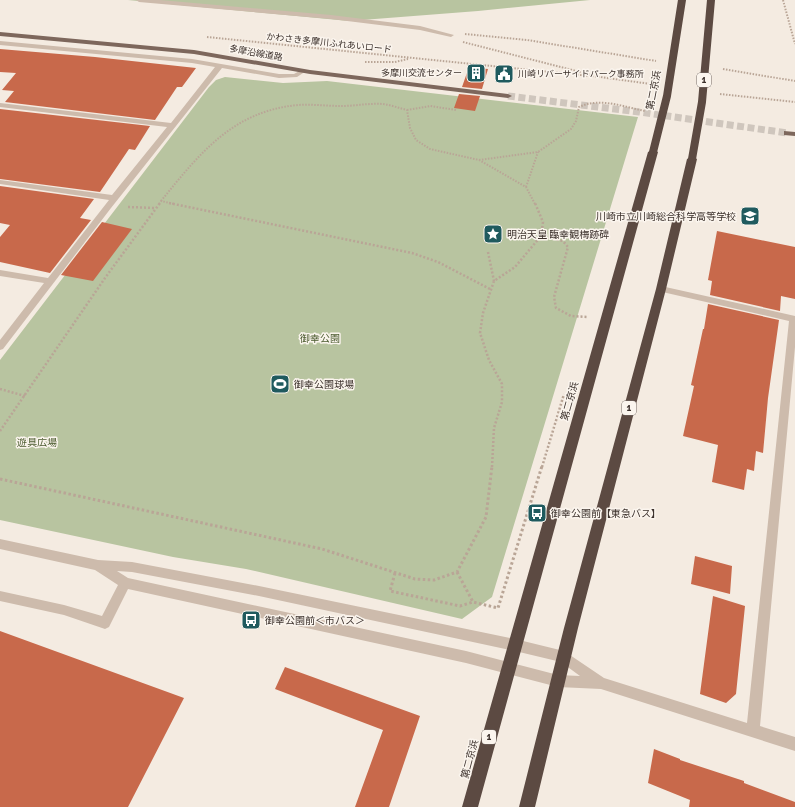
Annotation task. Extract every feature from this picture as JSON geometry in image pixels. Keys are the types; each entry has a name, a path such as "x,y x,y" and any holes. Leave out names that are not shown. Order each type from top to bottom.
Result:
{"highway":[{"name":"第二京浜","path":"470,807 653,152 667,96 682,0"},
{"name":"1","path":"527,807 564,657 661,289 692,159 702,102 711,0"}],"main road":[{"name":"多摩沿線道路","path":"0,34 194,52 303,71 508,96"}],"street":[{"path":"139,0 339,18 420,28 451,35"},
{"path":"0,43 192,61 219,67 279,76 295,76 303,71"},
{"path":"0,347 108,206 219,67"},
{"path":"0,105 172,125"},
{"path":"0,182 115,198"},
{"path":"0,273 50,281"},
{"path":"661,289 794,319 753,729"},
{"path":"0,544 98,565 132,567 515,645 564,657 601,683"},
{"path":"98,565 125,583 466,657 558,681 601,683 753,729 795,744"},
{"path":"0,596 64,610 105,623 125,583"}],"path":[{"path":"783,0 795,44"},
{"path":"600,77 454,40 451,35 458,33 528,40 619,56 663,61"},
{"name":"かわさき多摩川ふれあいロード","path":"202,36 600,77 657,85"},
{"path":"719,68 795,81"},
{"path":"718,93 795,102"},
{"path":"479,160 538,152 571,129 576,121 579,107 585,103 601,102 652,113"},
{"path":"0,431 155,208 192,162 228,128 252,115 278,108 300,105 347,107 367,104 383,104 407,110 430,106 456,110"},
{"path":"0,479 322,549 415,579 434,580 457,572 486,517 494,428 502,402 502,384 489,360 480,333 483,313 494,281 515,267 541,236 543,222 539,210 526,187 479,160 430,149 416,140 410,128 407,110"},
{"path":"526,187 538,152"},
{"path":"161,201 412,253 438,262 490,289"},
{"path":"108,206 155,208"},
{"path":"541,236 563,241 568,246 554,297 556,308 571,316 587,317"},
{"path":"488,252 494,281"},
{"path":"0,389 25,396"},
{"path":"457,572 472,602"},
{"path":"394,573 390,591 460,606 472,602 498,608"}],"green space":[{"path":"128,0 590,0 478,11 349,21"},
{"name":"御幸公園","path":"225,77 283,83 327,81 638,117 492,597 462,619 246,569 173,557 0,520 0,360 209,87 216,80"}],"building":[{"path":"0,49 95,57 196,68 182,87 177,87 155,120 5,102 14,91 2,90 16,73 0,72"},
{"path":"469,67 488,69 482,89 462,87"},
{"path":"459,94 480,96 475,111 454,108"},
{"path":"0,109 150,126 135,150 129,149 100,192 0,179"},
{"path":"0,186 94,199 80,218 91,220 50,273 0,262 0,237 10,225 0,223"},
{"path":"102,222 132,229 93,281 61,275"},
{"path":"717,231 795,247 795,299 781,296 780,311 710,295 712,281 708,280"},
{"path":"708,304 779,320 768,398 763,453 756,451 754,471 747,469 744,490 712,482 718,445 683,436 694,386 691,385 704,329"},
{"path":"695,556 732,566 730,594 691,584"},
{"path":"713,596 745,606 736,694 726,703 700,694"},
{"path":"0,631 184,698 128,807 0,807"},
{"path":"285,667 420,716 389,807 355,807 383,730 275,689"},
{"path":"654,749 680,760 744,781 744,783 795,802 795,807 689,807 690,800 648,783"}],"tunnel":[{"path":"508,96 639,112 787,133"}],"place":[{"name":"多摩川交流センター","path":"476,73"},
{"name":"川崎リバーサイドパーク事務所","path":"504,74"},
{"name":"川崎市立川崎総合科学高等学校","path":"750,216"},
{"name":"明治天皇 臨幸観梅跡碑","path":"493,234"},
{"name":"御幸公園球場","path":"280,384"},
{"name":"御幸公園前【東急バス】","path":"537,513"},
{"name":"御幸公園前＜市バス＞","path":"251,620"}],"park label":[{"name":"遊具広場","path":"37,442"}]}
